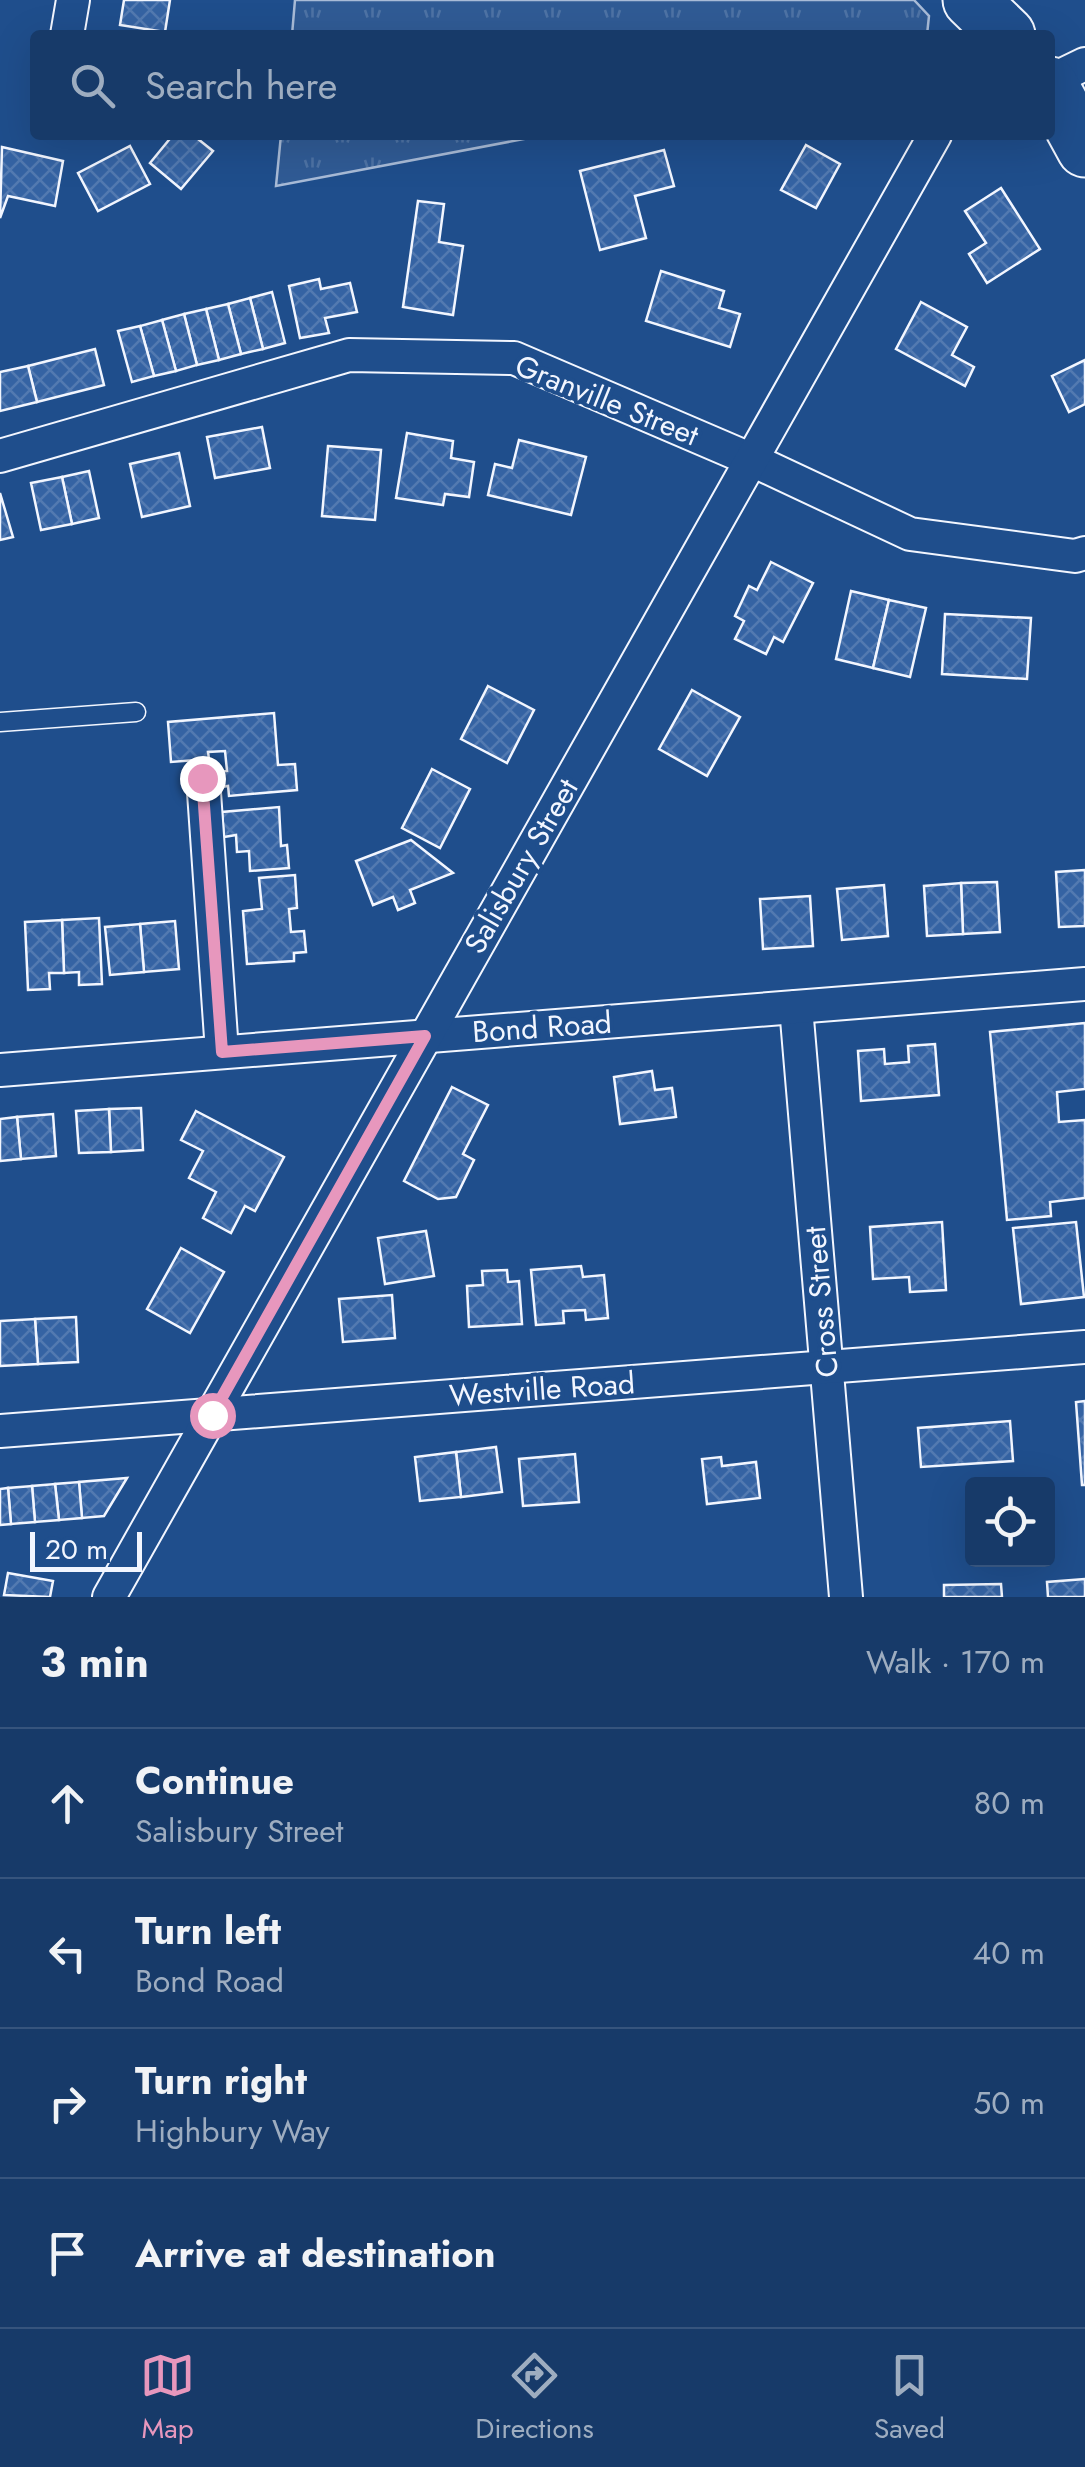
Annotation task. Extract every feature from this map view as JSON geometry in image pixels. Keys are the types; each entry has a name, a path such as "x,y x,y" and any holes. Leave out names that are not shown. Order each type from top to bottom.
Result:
{"highway":[{"path":"971,0 1002,30"},
{"path":"1055,92 1085,149"}],"street":[{"path":"68,30 72,0"},
{"path":"1055,80 1085,64"},
{"name":"Salisbury Street","path":"109,1597 932,140"},
{"name":"Granville Street","path":"0,456 350,355 514,358 752,460 910,534 1075,556 1085,553"},
{"path":"202,778 222,1052"},
{"name":"Bond Road","path":"0,1070 1085,984"},
{"name":"Cross Street","path":"796,1007 846,1597"},
{"name":"Westville Road","path":"0,1431 1085,1347"}],"lane":[{"path":"0,722 136,712"}],"green space":[{"path":"295,0 914,0 929,16 928,30 292,30"},
{"path":"281,140 519,140 276,186"}],"building":[{"path":"124,0 170,0 165,30 120,25"},
{"path":"169,140 199,140 213,151 181,189 150,163"},
{"path":"806,145 840,164 816,208 781,190"},
{"path":"130,146 150,184 98,211 78,173"},
{"path":"2,147 63,161 55,206 8,196 0,218"},
{"path":"664,150 674,186 635,196 646,238 600,250 580,171"},
{"path":"1001,188 1040,249 987,283 969,254 986,243 965,211"},
{"path":"418,201 444,204 439,242 463,246 453,315 403,307"},
{"path":"661,271 724,291 719,308 740,314 730,347 646,321"},
{"path":"319,279 321,289 350,283 357,312 325,318 329,333 300,338 289,286"},
{"path":"272,292 285,343 263,349 250,298"},
{"path":"250,298 263,349 241,354 228,304"},
{"path":"921,302 967,327 952,355 974,367 965,386 896,349"},
{"path":"228,304 241,354 219,360 206,309"},
{"path":"206,309 219,360 197,365 184,314"},
{"path":"184,314 197,365 176,371 162,320"},
{"path":"162,320 176,371 154,376 140,326"},
{"path":"140,326 154,376 132,382 118,331"},
{"path":"95,349 104,385 37,402 28,366"},
{"path":"1085,360 1085,404 1069,412 1052,376"},
{"path":"28,366 37,402 0,411 0,372"},
{"path":"262,427 270,468 215,478 207,437"},
{"path":"407,433 453,441 451,458 474,462 469,497 445,494 443,505 396,498"},
{"path":"519,440 586,457 571,515 488,495 495,464 512,468"},
{"path":"328,446 381,450 375,520 322,516"},
{"path":"179,453 190,506 142,517 130,464"},
{"path":"89,471 99,518 72,524 62,477"},
{"path":"62,477 72,524 41,530 31,483"},
{"path":"0,493 13,537 0,540"},
{"path":"771,562 813,583 783,642 774,637 766,654 735,639 744,621 735,616 749,586 757,590"},
{"path":"851,591 889,600 873,668 836,659"},
{"path":"889,600 926,608 910,677 873,668"},
{"path":"945,614 1031,618 1027,679 942,674"},
{"path":"488,686 534,710 507,763 461,739"},
{"path":"692,690 740,717 707,776 659,749"},
{"path":"274,713 278,765 295,764 297,790 229,796 228,786 221,787 219,772 227,771 225,751 208,752 209,759 171,762 168,722"},
{"path":"432,769 470,789 440,848 402,828"},
{"path":"279,807 281,846 287,845 289,868 250,871 249,851 237,852 236,835 224,837 222,812"},
{"path":"411,840 453,873 410,890 415,903 398,910 393,897 373,905 356,861"},
{"path":"1085,870 1085,926 1059,927 1056,872"},
{"path":"295,875 297,908 289,909 291,932 304,931 306,952 294,953 294,961 247,964 243,911 262,909 259,878"},
{"path":"997,882 1000,932 963,934 961,883"},
{"path":"961,883 963,934 927,936 924,886"},
{"path":"884,885 888,936 842,940 837,889"},
{"path":"810,896 813,946 763,949 760,899"},
{"path":"99,918 102,984 79,985 79,972 64,973 62,920"},
{"path":"62,920 64,973 49,973 50,989 28,990 25,922"},
{"path":"175,921 179,969 144,972 140,924"},
{"path":"140,924 144,972 110,975 105,927"},
{"path":"1085,1023 1085,1089 1057,1092 1059,1122 1085,1120 1085,1198 1050,1202 1051,1216 1007,1220 990,1032"},
{"path":"935,1044 939,1095 861,1101 858,1051 884,1049 885,1064 909,1062 908,1046"},
{"path":"652,1071 655,1090 672,1088 676,1117 620,1124 614,1077"},
{"path":"452,1087 488,1105 463,1154 474,1160 456,1197 438,1199 404,1181"},
{"path":"141,1108 143,1150 111,1152 109,1109"},
{"path":"109,1109 111,1152 79,1153 76,1111"},
{"path":"196,1111 284,1157 255,1211 245,1206 231,1233 203,1218 216,1192 189,1178 203,1151 181,1140"},
{"path":"53,1114 56,1156 21,1159 17,1117"},
{"path":"17,1117 21,1159 0,1161 0,1119"},
{"path":"942,1222 946,1290 910,1292 909,1277 873,1279 870,1227"},
{"path":"1076,1222 1084,1297 1021,1304 1013,1228"},
{"path":"426,1231 434,1276 385,1284 378,1238"},
{"path":"181,1248 224,1272 190,1333 147,1309"},
{"path":"581,1266 583,1277 604,1275 608,1318 586,1320 585,1310 563,1311 564,1323 536,1325 531,1270"},
{"path":"507,1270 508,1282 519,1281 522,1324 469,1327 467,1286 483,1285 482,1271"},
{"path":"392,1295 395,1338 343,1342 339,1299"},
{"path":"76,1317 78,1362 38,1364 35,1319"},
{"path":"35,1319 38,1364 0,1366 0,1321"},
{"path":"1085,1401 1085,1485 1082,1485 1076,1402"},
{"path":"1010,1421 1013,1461 921,1467 918,1428"},
{"path":"496,1447 502,1492 461,1497 456,1452"},
{"path":"456,1452 461,1497 420,1501 415,1457"},
{"path":"575,1454 579,1502 523,1506 519,1459"},
{"path":"721,1457 722,1466 756,1462 760,1498 707,1504 702,1459"},
{"path":"127,1478 104,1516 82,1518 79,1482"},
{"path":"79,1482 82,1518 59,1520 55,1484"},
{"path":"55,1484 59,1520 35,1522 32,1486"},
{"path":"32,1486 35,1522 11,1524 8,1488"},
{"path":"8,1488 11,1524 0,1525 0,1489"},
{"path":"8,1573 53,1581 50,1597 4,1595"},
{"path":"1085,1579 1085,1597 1048,1597 1047,1582"},
{"path":"1001,1584 1002,1597 944,1597 944,1585"}],"route":[{"path":"202,778 222,1052 425,1036 212,1415"}]}
